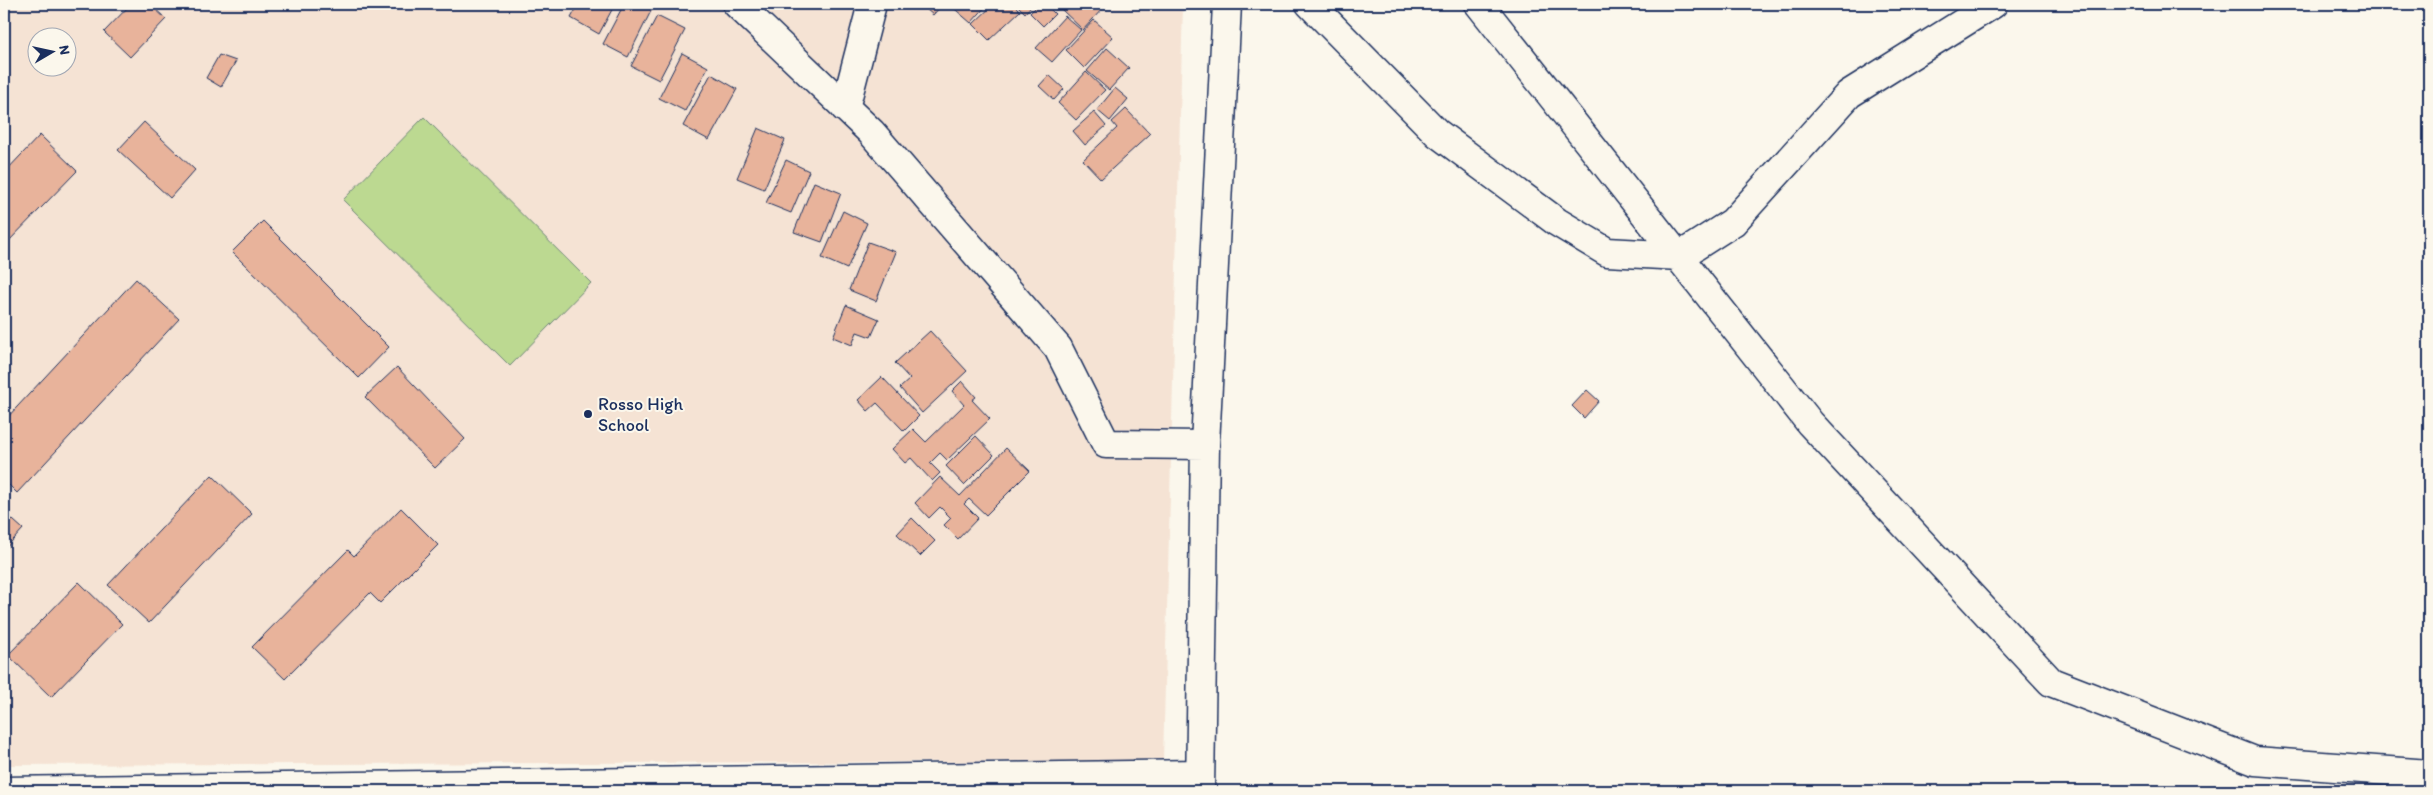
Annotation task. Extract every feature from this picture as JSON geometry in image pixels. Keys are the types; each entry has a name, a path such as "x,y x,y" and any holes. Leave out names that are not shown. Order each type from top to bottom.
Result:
{"street":[{"path":"737,4 871,132 1058,348 1106,444 1206,445"},
{"path":"845,108 872,4"},
{"path":"4,791 1202,786 1206,445 1227,4"},
{"path":"1310,4 1436,133 1556,222 1607,252 1680,256 1733,222 1849,94 1993,4"},
{"path":"1479,4 1680,256 1810,423 2050,682 2255,761 2429,774"}],"shaded area":[{"name":"Rosso High School","path":"4,4 1183,4 1163,761 4,765"}],"green space":[{"path":"424,117 591,283 510,366 343,200"}],"building":[{"path":"131,4 150,4 166,19 130,57 104,32"},
{"path":"579,4 615,4 599,34 571,18"},
{"path":"624,4 648,4 653,7 628,57 603,44"},
{"path":"920,4 943,4 933,15"},
{"path":"949,4 988,4 971,23"},
{"path":"994,4 1013,4 1020,11 989,40 973,24"},
{"path":"1016,4 1033,4 1025,13"},
{"path":"1039,4 1045,4 1055,14 1043,26 1030,13"},
{"path":"1050,4 1063,4 1056,10"},
{"path":"1066,4 1099,4 1103,8 1083,30 1061,9"},
{"path":"657,16 685,30 659,80 631,66"},
{"path":"1065,16 1081,30 1052,62 1036,48"},
{"path":"1094,20 1113,37 1084,68 1066,50"},
{"path":"1107,48 1129,68 1109,90 1087,71"},
{"path":"682,53 708,67 685,111 659,98"},
{"path":"219,55 236,61 221,87 206,78"},
{"path":"1086,72 1105,90 1076,120 1058,103"},
{"path":"711,74 737,89 709,140 683,126"},
{"path":"1049,75 1064,89 1054,100 1039,86"},
{"path":"1115,88 1128,99 1110,121 1097,110"},
{"path":"1126,109 1150,134 1101,179 1083,160 1117,128 1112,122"},
{"path":"1094,112 1106,126 1085,145 1073,131"},
{"path":"144,122 195,170 170,198 118,150"},
{"path":"758,128 785,140 764,189 737,178"},
{"path":"40,135 77,171 4,246 4,173"},
{"path":"786,160 809,171 791,213 766,203"},
{"path":"814,182 841,193 822,242 794,232"},
{"path":"843,211 867,223 847,269 822,258"},
{"path":"263,221 389,347 359,378 232,252"},
{"path":"868,242 896,252 876,301 849,290"},
{"path":"136,279 179,319 17,493 4,480 4,421"},
{"path":"846,305 879,319 871,337 857,332 852,345 833,337"},
{"path":"930,331 967,371 922,413 900,388 910,379 895,363"},
{"path":"397,367 465,439 435,468 365,397"},
{"path":"882,377 919,416 904,431 877,403 868,411 858,400"},
{"path":"962,381 976,397 972,400 990,419 947,460 940,453 930,463 940,473 932,481 911,458 905,463 892,449 913,429 926,442 964,405 952,391"},
{"path":"1587,390 1599,401 1584,418 1572,406"},
{"path":"976,436 994,455 964,485 946,466"},
{"path":"1006,448 1030,471 986,515 969,499 964,504 978,518 958,539 944,525 951,518 940,507 929,518 915,503 940,477 960,496"},
{"path":"212,475 252,514 149,623 108,585"},
{"path":"401,508 438,545 380,603 370,593 285,679 252,647 348,550 354,556"},
{"path":"4,512 23,529 4,550"},
{"path":"912,518 935,541 920,556 897,534"},
{"path":"79,582 122,624 51,697 8,655"}],"place":[{"name":"Rosso High School","path":"588,414"}]}
